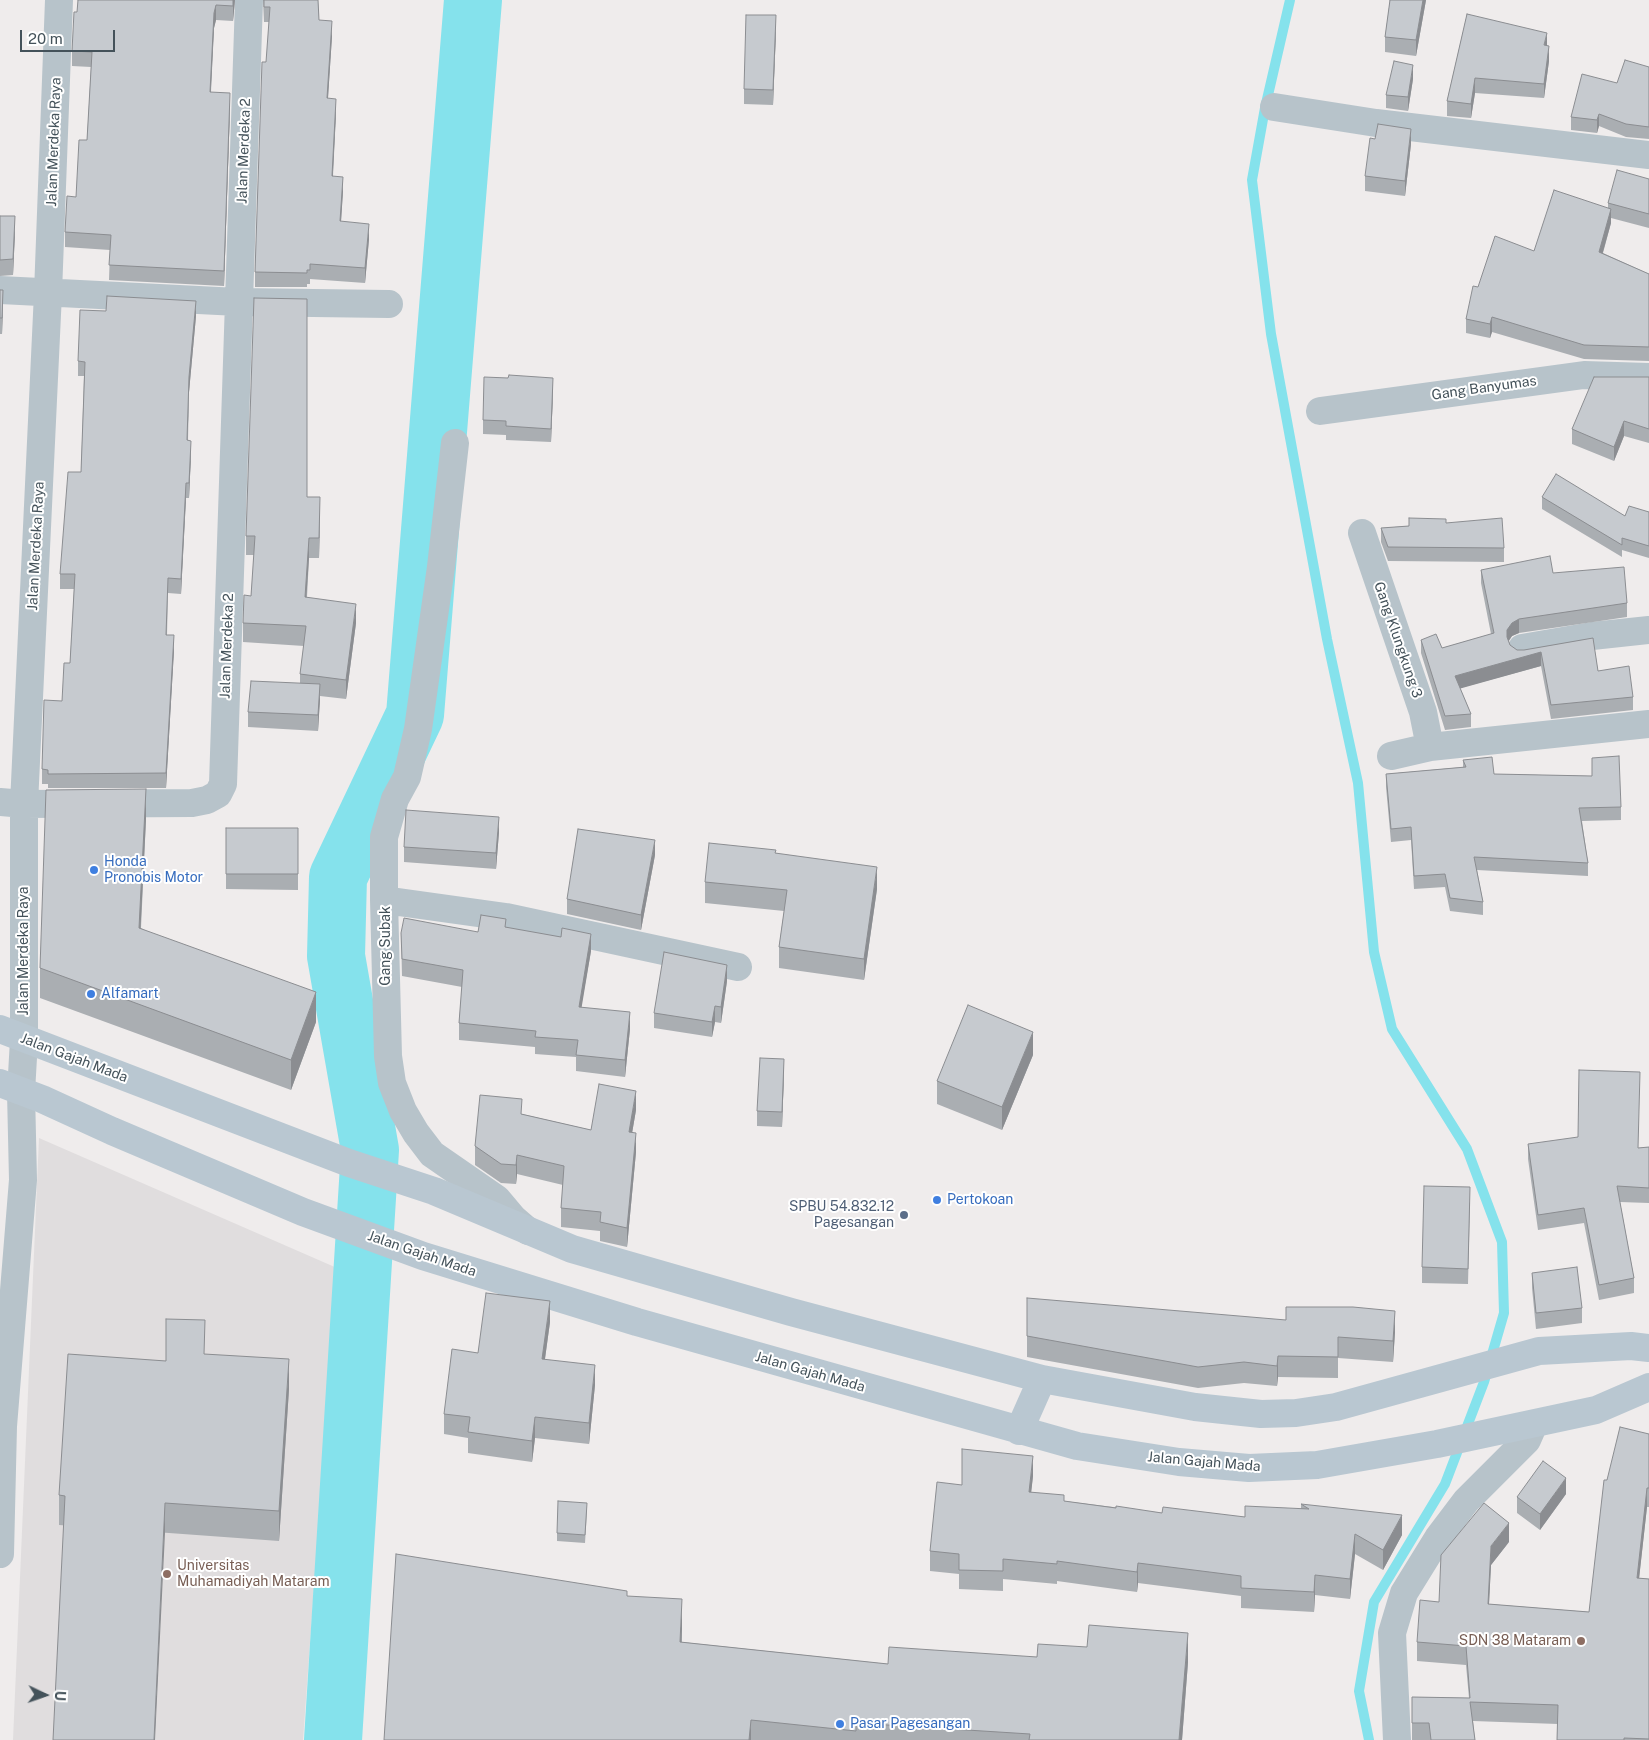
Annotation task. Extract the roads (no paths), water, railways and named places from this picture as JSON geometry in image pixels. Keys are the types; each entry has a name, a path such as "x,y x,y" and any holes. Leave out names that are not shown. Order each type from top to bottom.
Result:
{"main road":[{"name":"Jalan Gajah Mada","path":"12,1034 349,1163 434,1191 572,1249 680,1281 1042,1379 1196,1408 1261,1414 1296,1413 1336,1408 1539,1351 1621,1346 1649,1348"},
{"name":"Jalan Gajah Mada","path":"11,1088 42,1099 112,1132 348,1229 423,1256 637,1322 1077,1446 1170,1461 1250,1468 1317,1466 1437,1444 1596,1410 1649,1387"},
{"path":"1020,1431 1042,1379"}],"street":[{"name":"Jalan Merdeka Raya","path":"0,1554 6,1314 24,1180 11,1088 12,803 48,293 59,0"},
{"name":"Jalan Merdeka 2","path":"12,803 192,803 208,800 218,794 223,784 249,0"},
{"path":"1274,107 1376,123 1649,155"},
{"path":"0,290 238,302 389,304"},
{"name":"Gang Banyumas","path":"1320,411 1584,375 1649,377"},
{"path":"384,900 384,837 395,799 407,777 418,729 440,577 455,443"},
{"name":"Gang Klungkung 3","path":"1362,534 1422,712 1430,747"},
{"path":"1522,648 1592,636 1649,630"},
{"path":"1391,756 1430,747 1649,724"},
{"name":"Gang Subak","path":"529,1232 513,1218 497,1198 432,1154 416,1133 403,1111 392,1083 388,1056 384,900 506,917 738,967"},
{"path":"1397,1740 1392,1633 1404,1593 1428,1553 1466,1501 1527,1440 1534,1424"}],"waterway":[{"path":"333,1740 370,1150 336,956 338,877 415,715 473,0"},
{"path":"1290,0 1265,108 1252,180 1271,334 1327,639 1358,783 1374,952 1392,1029 1467,1149 1502,1242 1504,1313 1484,1382 1445,1484 1374,1602 1359,1691 1369,1740"}],"place":[{"name":"Honda Pronobis Motor","path":"94,870"},
{"name":"Alfamart","path":"91,994"},
{"name":"Pertokoan","path":"937,1200"},
{"name":"SPBU 54.832.12 Pagesangan","path":"904,1215"},
{"name":"Universitas Muhamadiyah Mataram","path":"167,1574"},
{"name":"SDN 38 Mataram","path":"1581,1641"},
{"name":"Pasar Pagesangan","path":"840,1724"}]}
